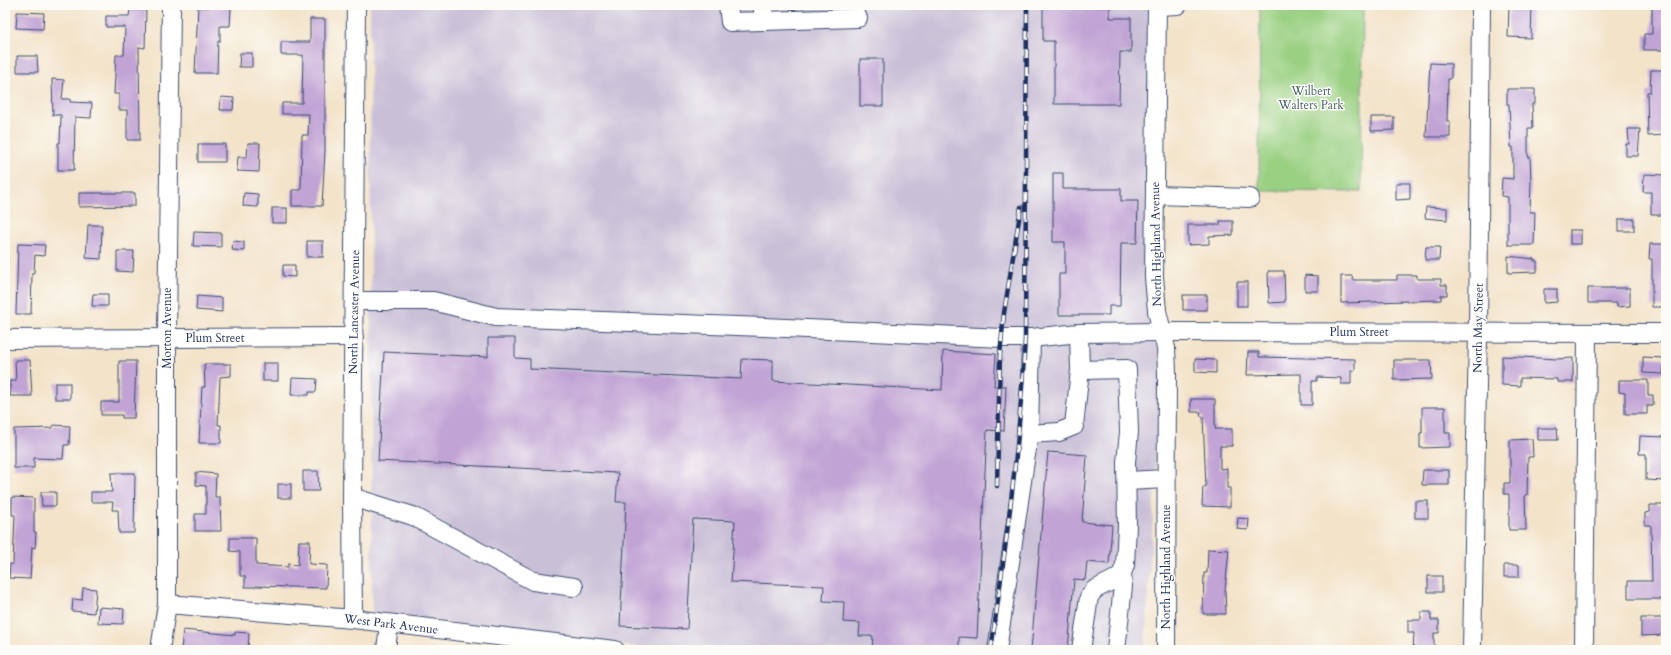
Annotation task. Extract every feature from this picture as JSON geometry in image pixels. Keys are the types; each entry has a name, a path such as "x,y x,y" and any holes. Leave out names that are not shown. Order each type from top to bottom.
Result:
{"street":[{"name":"Morton Avenue","path":"160,650 167,604 167,338 171,5"},
{"name":"North Lancaster Avenue","path":"353,619 352,497 356,5"},
{"path":"728,5 730,22 763,13 858,18"},
{"path":"1157,6 1178,5"},
{"name":"North May Street","path":"1472,650 1478,333 1480,5"},
{"name":"North Highland Avenue","path":"1157,6 1154,277 1157,310 1166,348 1167,373 1166,650"},
{"path":"1155,195 1250,198"},
{"name":"Plum Street","path":"354,301 433,301 496,317 772,327 1002,338 1031,338 1079,333 1162,332 1666,333"},
{"path":"1028,434 1059,432 1074,426 1080,370 1079,333"},
{"path":"1584,650 1587,333"},
{"name":"Plum Street","path":"5,339 354,337"},
{"path":"997,650 1028,434 1031,338"},
{"path":"1080,370 1127,369 1129,432 1126,481 1127,526 1125,565 1122,573 1123,586 1116,650"},
{"path":"1126,481 1166,479"},
{"path":"352,497 413,516 533,581 574,587"},
{"path":"1080,650 1089,597 1094,590 1122,573"},
{"name":"West Park Avenue","path":"167,604 353,619 615,650"},
{"path":"386,650 389,624"}],"shaded area":[{"path":"370,5 1157,5 1162,364 1145,650 662,650 372,613"}],"green space":[{"name":"Wilbert Walters Park","path":"1260,5 1363,5 1361,192 1259,191"}],"building":[{"path":"1509,5 1532,5 1531,38 1508,37"},
{"path":"1652,5 1666,5 1666,50 1644,50 1644,34 1652,34"},
{"path":"1043,6 1110,7 1110,18 1131,18 1131,52 1120,52 1119,104 1054,104 1054,41 1043,41"},
{"path":"198,7 231,7 230,26 220,26 217,73 195,73"},
{"path":"130,10 146,10 145,48 139,47 140,140 127,140 127,110 119,110 119,94 114,94 116,55 124,55 125,27 106,27 106,16 129,16"},
{"path":"17,12 44,13 43,29 16,28"},
{"path":"310,19 325,19 325,151 322,206 292,206 292,190 301,190 302,135 308,135 309,114 282,114 282,103 302,103 303,55 281,55 281,42 310,42"},
{"path":"240,53 252,53 252,67 239,67"},
{"path":"17,56 37,56 38,72 17,72"},
{"path":"860,59 883,59 883,106 860,106"},
{"path":"1430,63 1451,64 1451,79 1448,79 1447,121 1450,121 1450,137 1426,137"},
{"path":"1651,70 1666,70 1666,135 1648,136 1647,92 1650,92"},
{"path":"52,79 64,80 62,99 70,99 70,102 92,103 91,118 75,117 74,170 58,170 58,143 60,143 61,115 53,115"},
{"path":"1507,89 1535,89 1535,104 1532,104 1533,128 1528,128 1528,157 1530,157 1531,181 1530,212 1535,212 1534,245 1508,245 1508,197 1501,196 1502,178 1513,179 1513,147 1511,147"},
{"path":"221,97 234,98 233,110 220,110"},
{"path":"1371,117 1394,117 1394,130 1371,131"},
{"path":"1628,129 1640,129 1638,156 1626,156 1626,144 1629,144"},
{"path":"248,143 260,143 259,172 237,171 238,157 247,157"},
{"path":"198,144 225,144 225,162 198,162"},
{"path":"1053,173 1063,173 1063,189 1121,189 1121,201 1138,201 1137,243 1121,243 1120,306 1109,306 1109,315 1059,315 1059,274 1065,274 1065,242 1053,242"},
{"path":"1644,174 1666,175 1666,215 1651,215 1651,192 1643,192"},
{"path":"1396,183 1410,183 1410,199 1396,200"},
{"path":"79,193 135,193 135,206 79,207"},
{"path":"244,193 258,194 258,207 243,206"},
{"path":"1426,207 1447,208 1447,220 1425,218"},
{"path":"272,208 287,208 287,223 272,223"},
{"path":"1619,219 1634,219 1634,231 1619,231"},
{"path":"1220,221 1233,221 1233,235 1209,236 1209,244 1188,245 1188,225 1220,225"},
{"path":"88,225 102,225 101,259 86,258"},
{"path":"1570,230 1581,230 1581,244 1570,244"},
{"path":"194,232 221,233 221,247 193,246"},
{"path":"233,241 244,242 244,251 232,250"},
{"path":"307,241 323,241 323,257 307,257"},
{"path":"18,244 45,245 44,256 35,255 34,273 32,273 31,314 16,314"},
{"path":"1650,244 1666,244 1666,307 1652,307 1652,259 1649,259"},
{"path":"1426,247 1440,247 1439,260 1425,260"},
{"path":"117,251 134,251 133,272 117,271"},
{"path":"1508,256 1534,259 1534,261 1537,261 1537,272 1508,273"},
{"path":"283,265 295,265 295,277 283,276"},
{"path":"1268,271 1284,271 1285,302 1269,303"},
{"path":"1305,275 1318,276 1318,291 1305,291"},
{"path":"1397,275 1417,275 1417,279 1441,279 1441,285 1447,285 1447,295 1441,295 1441,300 1341,303 1341,276 1352,276 1353,280 1397,280"},
{"path":"1237,282 1247,282 1247,306 1237,306"},
{"path":"1588,288 1630,288 1630,306 1617,307 1617,303 1588,303"},
{"path":"1544,289 1557,289 1557,302 1544,303"},
{"path":"93,294 108,294 108,306 92,306"},
{"path":"1183,295 1207,295 1207,310 1183,310"},
{"path":"197,296 222,298 222,312 196,310"},
{"path":"488,338 515,338 515,358 530,359 530,369 741,379 742,359 773,360 773,381 942,390 943,351 996,354 994,386 1006,386 1004,431 987,430 977,638 959,637 959,650 872,650 873,636 859,636 860,623 843,622 844,602 823,601 824,586 731,582 735,521 693,519 687,629 620,626 626,502 616,502 618,473 378,461 384,352 488,357"},
{"path":"1248,352 1259,352 1259,357 1355,359 1355,371 1351,371 1351,384 1341,384 1341,378 1317,377 1317,381 1312,381 1312,405 1301,405 1301,374 1247,375"},
{"path":"1502,356 1557,359 1573,358 1573,382 1557,382 1557,379 1520,378 1520,386 1502,385"},
{"path":"1643,357 1664,358 1663,374 1643,373"},
{"path":"1195,359 1216,360 1216,373 1195,372"},
{"path":"15,360 30,360 32,396 10,396 10,381 16,381"},
{"path":"1394,360 1431,360 1432,379 1394,380"},
{"path":"119,361 136,361 134,418 122,418 122,415 101,415 101,402 119,402"},
{"path":"263,363 278,363 278,381 263,381"},
{"path":"204,364 231,364 231,376 220,377 218,425 221,425 221,443 199,443 202,387 205,387"},
{"path":"292,378 317,379 316,392 309,392 309,395 291,395"},
{"path":"1619,380 1648,380 1648,395 1653,395 1653,406 1647,406 1647,414 1625,414 1625,393 1619,392"},
{"path":"55,383 70,383 70,399 55,399"},
{"path":"1191,399 1215,399 1215,429 1232,429 1232,446 1220,446 1220,469 1227,468 1227,488 1230,488 1230,507 1202,506 1203,487 1206,487 1203,416 1200,416 1201,412 1191,412"},
{"path":"1422,407 1445,407 1445,433 1450,433 1450,447 1420,448 1420,433 1422,433"},
{"path":"53,425 70,426 69,445 64,445 63,459 34,458 34,468 14,468 14,429 53,428"},
{"path":"1538,428 1557,428 1558,440 1538,440"},
{"path":"1640,436 1666,437 1665,481 1646,480 1646,454 1639,454"},
{"path":"1532,439 1533,457 1528,457 1527,495 1525,495 1526,530 1509,530 1509,494 1504,494 1504,483 1510,483 1510,440"},
{"path":"1048,452 1087,455 1082,522 1112,525 1109,564 1087,562 1085,580 1074,579 1068,650 1031,650"},
{"path":"1423,470 1449,470 1449,485 1422,485"},
{"path":"303,471 318,471 319,491 303,491"},
{"path":"196,472 216,474 215,497 220,497 221,531 195,531 195,514 206,514 206,486 196,485"},
{"path":"111,473 135,473 134,533 119,533 118,510 112,510 113,502 91,502 91,492 112,492"},
{"path":"278,484 291,484 291,498 278,498"},
{"path":"41,492 56,492 56,506 42,506"},
{"path":"12,497 34,498 34,532 36,532 35,548 32,547 30,579 9,578 10,564 13,564 15,515 12,515"},
{"path":"1415,501 1428,501 1428,518 1415,518"},
{"path":"1650,505 1664,505 1665,599 1628,599 1628,581 1652,581 1651,525 1645,525 1645,513 1650,512"},
{"path":"1238,518 1249,519 1248,530 1237,529"},
{"path":"230,538 256,538 256,565 288,567 288,564 298,565 299,541 310,541 309,564 327,565 326,588 245,587 245,576 240,576 240,552 230,551"},
{"path":"1208,549 1229,550 1225,590 1226,614 1203,614 1204,573 1207,573"},
{"path":"1504,565 1519,565 1519,577 1504,577"},
{"path":"1428,576 1442,576 1442,592 1428,592"},
{"path":"83,588 96,589 94,613 72,611 73,599 82,600"},
{"path":"99,607 124,609 123,624 98,623"},
{"path":"1421,612 1431,612 1431,620 1439,620 1439,633 1434,633 1434,650 1413,650 1414,633 1408,633 1408,620 1421,620"},
{"path":"1641,618 1666,618 1666,635 1641,636"},
{"path":"183,630 235,635 235,632 249,633 248,650 181,650"}],"railway":[{"path":"991,650 1007,533 1023,377 1025,338 1027,5"},
{"path":"997,486 1000,356 1004,313 1021,207"}]}
